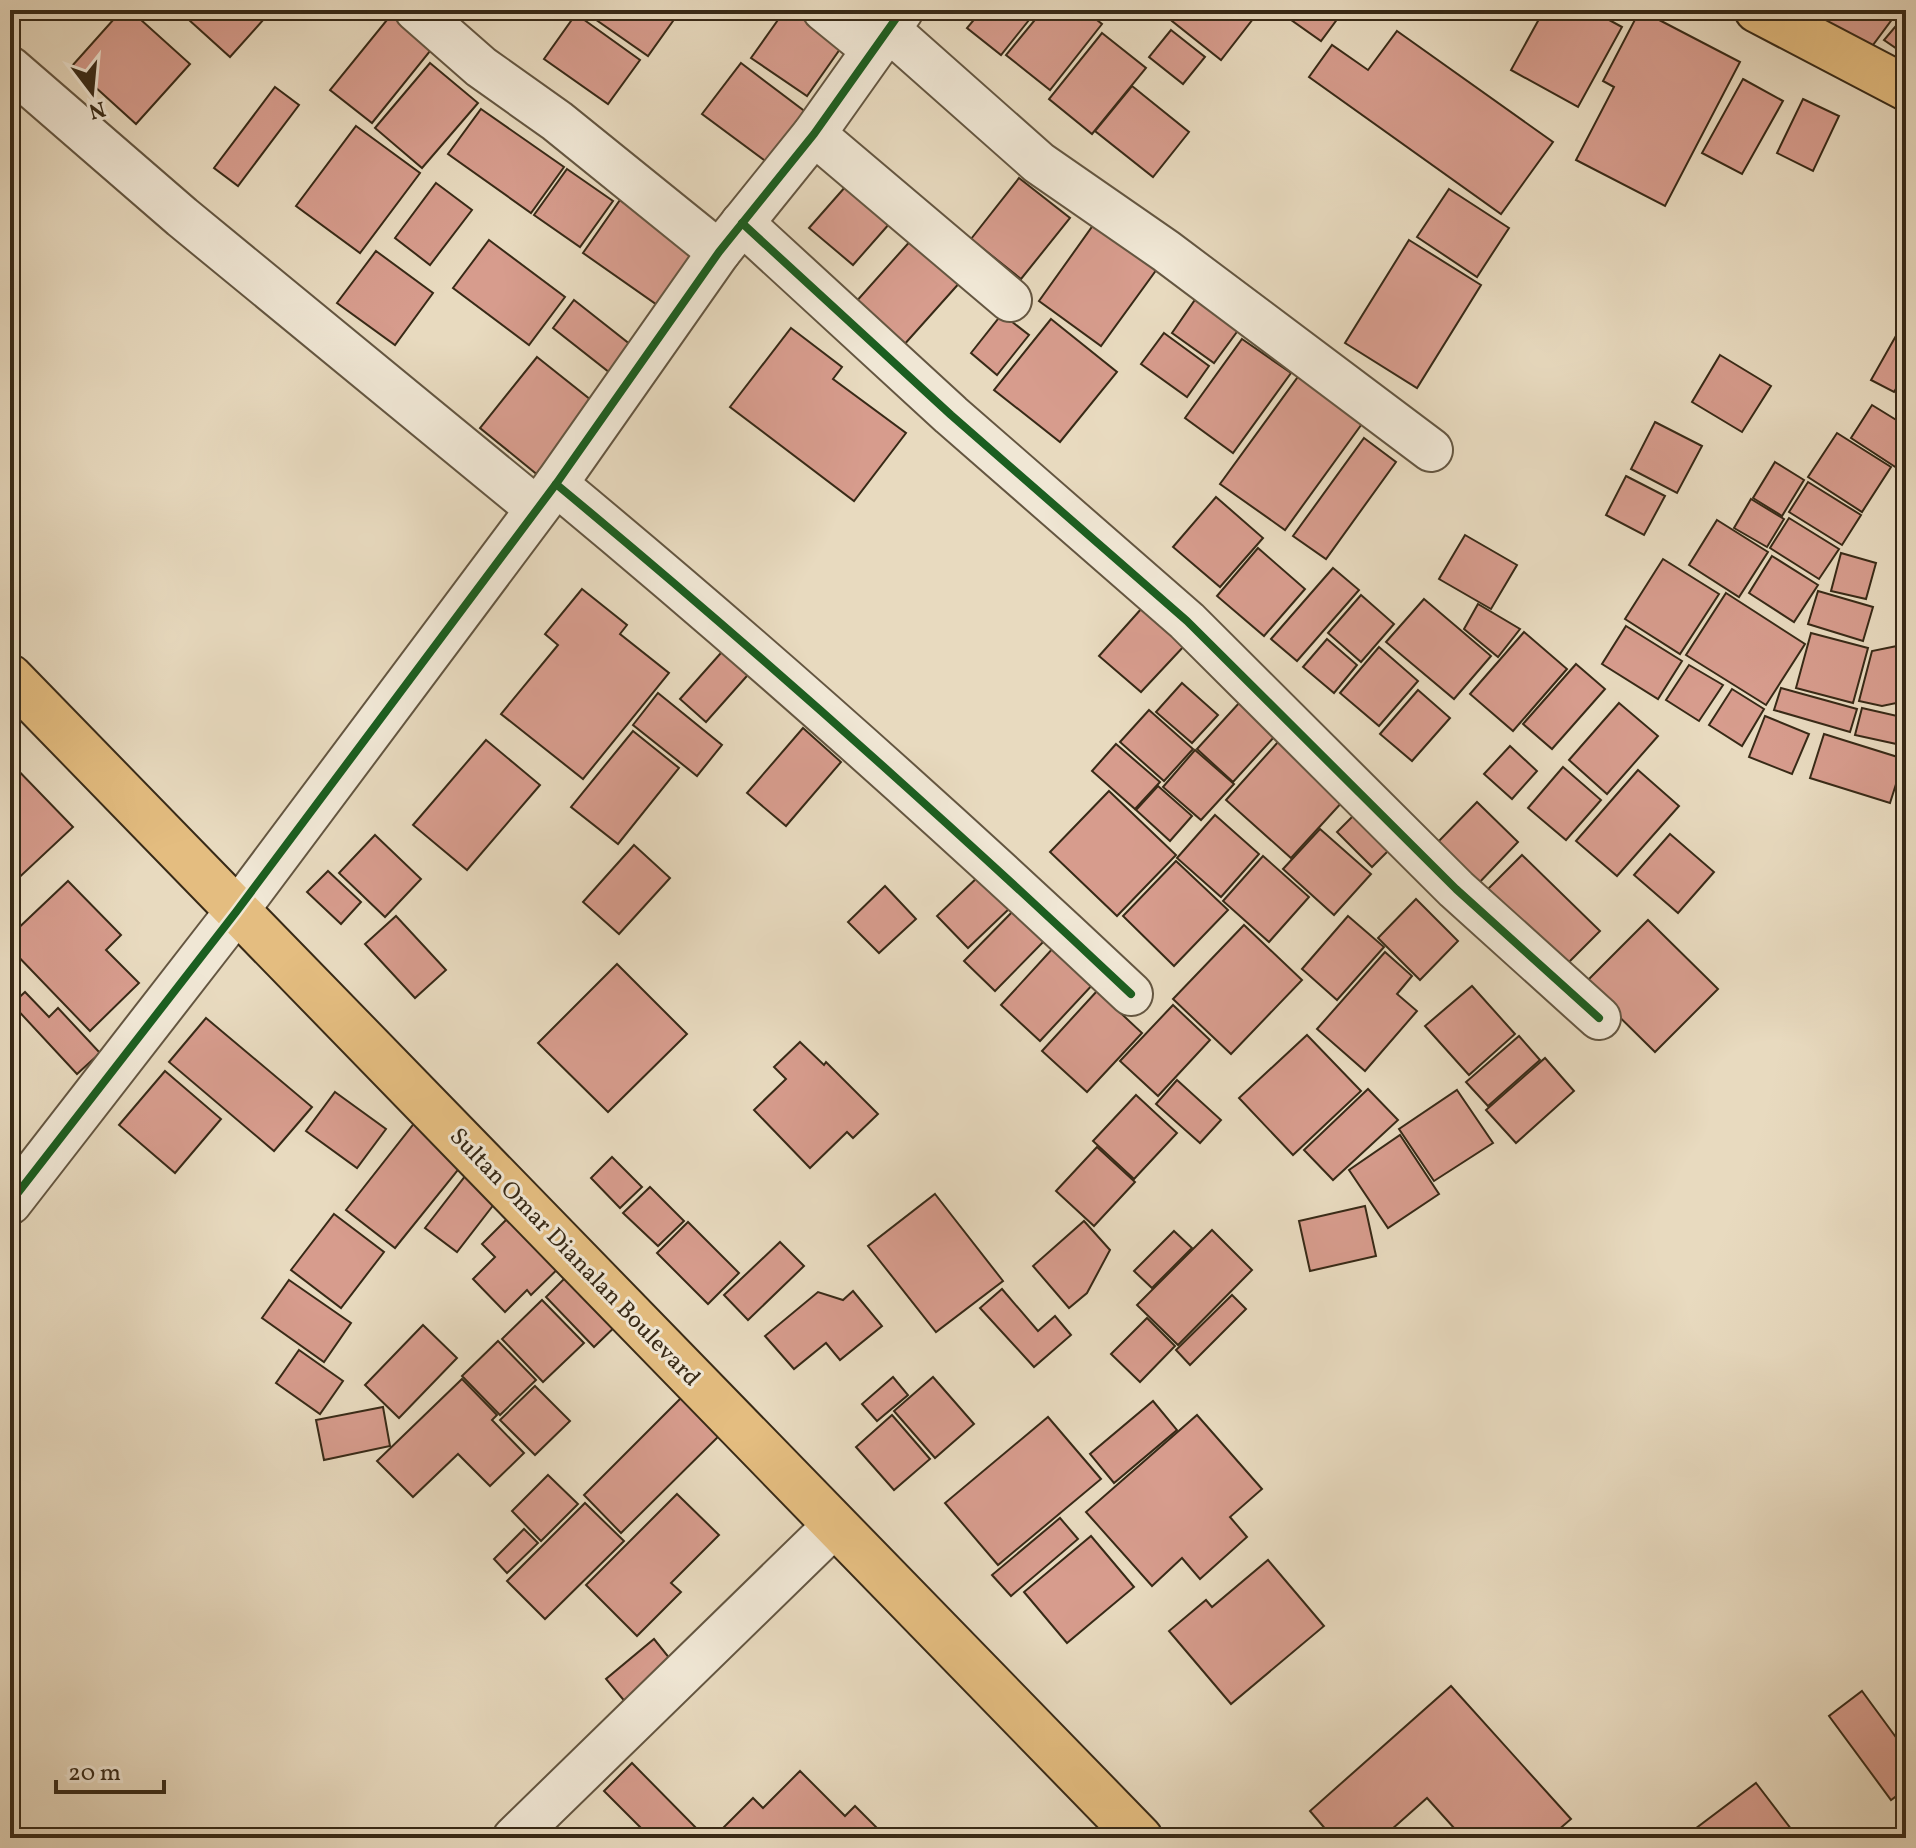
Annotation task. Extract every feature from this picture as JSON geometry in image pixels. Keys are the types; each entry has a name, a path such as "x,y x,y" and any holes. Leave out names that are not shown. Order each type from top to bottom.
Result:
{"main road":[{"path":"1757,10 1906,88"},
{"name":"Sultan Omar Dianalan Boulevard","path":"10,677 1140,1838"}],"street":[{"path":"416,10 481,67 731,238 951,415 1187,621 1456,889 1599,1018"},
{"path":"824,10 888,30 1039,163 1166,251 1431,450"},
{"path":"10,1203 236,912 546,496 731,238 814,134 888,30"},
{"path":"10,68 182,217 546,496 708,610 944,817 1131,994"},
{"path":"814,134 1010,300"},
{"path":"514,1838 835,1525"}],"building":[{"path":"122,10 130,10 190,64 136,124 72,66"},
{"path":"178,10 272,10 230,57"},
{"path":"395,10 402,10 439,40 372,123 330,90"},
{"path":"582,10 673,10 678,14 648,56"},
{"path":"785,10 800,10 845,42 807,96 751,58"},
{"path":"982,10 1037,10 1001,55 967,28"},
{"path":"1043,10 1084,10 1102,24 1050,90 1006,55"},
{"path":"1181,10 1260,10 1221,60 1172,21"},
{"path":"1277,10 1344,10 1321,41"},
{"path":"1544,10 1591,10 1622,27 1578,107 1511,70"},
{"path":"1640,10 1740,62 1665,206 1576,160 1614,87 1603,81"},
{"path":"1801,10 1899,10 1864,57"},
{"path":"576,14 640,60 608,104 544,59"},
{"path":"1906,14 1906,55 1884,40"},
{"path":"1171,30 1205,57 1183,84 1149,57"},
{"path":"1397,31 1553,142 1501,214 1309,77 1332,45 1368,70"},
{"path":"1102,33 1146,68 1092,134 1049,99"},
{"path":"430,63 478,103 422,168 375,128"},
{"path":"741,63 807,113 768,163 702,114"},
{"path":"1743,79 1783,101 1742,174 1702,153"},
{"path":"1132,86 1189,132 1153,177 1095,131"},
{"path":"275,87 299,105 238,186 214,168"},
{"path":"1803,99 1839,116 1813,171 1777,153"},
{"path":"481,109 564,167 531,213 448,154"},
{"path":"356,126 420,173 360,253 296,206"},
{"path":"567,169 613,201 580,247 534,215"},
{"path":"1019,178 1070,218 1021,279 971,239"},
{"path":"436,183 472,210 430,265 395,238"},
{"path":"846,186 890,223 853,265 809,228"},
{"path":"1449,189 1509,228 1477,277 1417,237"},
{"path":"620,200 700,257 663,309 583,253"},
{"path":"1094,224 1157,269 1101,346 1039,301"},
{"path":"913,238 962,280 894,356 846,313"},
{"path":"489,240 565,297 529,345 453,288"},
{"path":"1409,240 1481,285 1417,388 1345,343"},
{"path":"376,251 433,293 395,345 337,303"},
{"path":"1199,294 1242,325 1214,363 1172,333"},
{"path":"574,300 636,349 614,376 553,328"},
{"path":"1002,314 1029,335 997,375 971,353"},
{"path":"1906,318 1906,372 1894,392 1871,380"},
{"path":"1051,319 1117,372 1060,442 994,390"},
{"path":"791,328 842,367 833,379 906,433 854,501 730,407"},
{"path":"1164,333 1209,366 1187,397 1141,364"},
{"path":"1242,339 1291,373 1233,453 1185,418"},
{"path":"1720,355 1771,386 1742,432 1692,402"},
{"path":"537,357 596,404 539,476 480,428"},
{"path":"1300,374 1364,421 1285,530 1220,484"},
{"path":"1872,405 1906,426 1903,472 1851,438"},
{"path":"1655,422 1702,446 1677,493 1631,469"},
{"path":"1837,433 1891,467 1862,512 1808,477"},
{"path":"1364,438 1396,462 1326,559 1293,536"},
{"path":"1775,462 1804,480 1782,516 1753,498"},
{"path":"1626,476 1665,496 1644,535 1606,515"},
{"path":"1808,482 1861,515 1842,545 1789,512"},
{"path":"1216,497 1263,538 1220,587 1173,547"},
{"path":"1751,499 1784,519 1767,547 1734,528"},
{"path":"1789,518 1839,549 1819,579 1770,548"},
{"path":"1717,520 1768,552 1739,597 1689,565"},
{"path":"1465,535 1517,565 1491,609 1439,579"},
{"path":"1258,548 1305,589 1264,636 1217,596"},
{"path":"1841,553 1876,563 1866,599 1831,591"},
{"path":"1772,556 1818,585 1794,622 1749,593"},
{"path":"1663,559 1719,594 1680,654 1625,619"},
{"path":"1333,568 1359,590 1297,661 1271,639"},
{"path":"582,589 627,625 620,634 669,673 583,779 501,714 558,645 545,634"},
{"path":"1818,591 1873,607 1863,641 1808,624"},
{"path":"1726,593 1805,644 1766,705 1686,655"},
{"path":"1361,595 1394,624 1361,662 1328,633"},
{"path":"1424,599 1491,656 1454,699 1386,642"},
{"path":"1478,604 1520,629 1498,657 1464,629"},
{"path":"1142,608 1185,645 1141,692 1099,656"},
{"path":"1626,626 1682,661 1658,699 1602,664"},
{"path":"1524,632 1567,669 1513,731 1470,694"},
{"path":"1811,633 1868,648 1853,703 1796,688"},
{"path":"1327,639 1357,665 1334,693 1303,667"},
{"path":"728,645 754,668 706,722 680,699"},
{"path":"1897,646 1906,701 1882,706 1859,701 1872,651"},
{"path":"1379,647 1418,681 1379,726 1340,693"},
{"path":"1576,664 1605,689 1552,749 1523,724"},
{"path":"1689,665 1723,685 1699,721 1666,700"},
{"path":"1182,683 1218,715 1192,743 1156,712"},
{"path":"1781,688 1857,709 1850,732 1774,710"},
{"path":"1732,689 1764,709 1742,746 1709,725"},
{"path":"1251,690 1285,725 1233,782 1197,749"},
{"path":"1418,690 1450,718 1412,761 1380,734"},
{"path":"658,693 722,745 697,776 633,725"},
{"path":"1619,703 1658,736 1607,794 1569,760"},
{"path":"1862,708 1906,718 1901,745 1855,735"},
{"path":"1149,710 1193,749 1164,781 1120,742"},
{"path":"1765,716 1809,734 1792,774 1749,757"},
{"path":"803,728 841,762 786,826 747,793"},
{"path":"633,731 679,768 618,844 571,807"},
{"path":"1824,734 1904,759 1890,803 1810,778"},
{"path":"486,740 540,785 467,870 413,825"},
{"path":"1278,742 1344,800 1291,858 1226,800"},
{"path":"1116,744 1160,782 1135,809 1092,771"},
{"path":"1510,746 1537,771 1512,799 1484,774"},
{"path":"1195,750 1234,784 1201,820 1163,787"},
{"path":"10,762 73,827 10,886"},
{"path":"1563,767 1601,800 1566,840 1528,808"},
{"path":"1638,770 1679,806 1617,876 1576,841"},
{"path":"1158,786 1192,816 1170,841 1136,810"},
{"path":"1109,791 1176,855 1117,916 1050,852"},
{"path":"1477,802 1518,842 1476,886 1435,845"},
{"path":"1365,804 1400,839 1372,867 1337,832"},
{"path":"1215,815 1259,854 1221,897 1177,858"},
{"path":"1320,829 1371,874 1334,915 1283,869"},
{"path":"1670,834 1714,872 1678,913 1634,875"},
{"path":"375,835 421,879 385,917 339,873"},
{"path":"634,845 670,878 619,934 583,902"},
{"path":"1522,855 1600,931 1561,970 1483,894"},
{"path":"1263,856 1309,897 1269,942 1223,901"},
{"path":"1176,861 1228,910 1174,966 1123,916"},
{"path":"328,871 361,902 341,924 307,892"},
{"path":"980,875 1011,907 968,948 937,916"},
{"path":"68,881 121,935 106,950 139,983 90,1031 10,948 10,936"},
{"path":"885,886 916,919 879,953 848,922"},
{"path":"1416,899 1458,941 1420,980 1378,938"},
{"path":"1018,906 1049,936 995,991 964,961"},
{"path":"396,916 446,970 415,998 365,944"},
{"path":"1348,916 1384,947 1337,1000 1302,969"},
{"path":"1648,920 1718,989 1655,1052 1585,983"},
{"path":"1244,925 1302,980 1231,1054 1173,999"},
{"path":"1055,946 1095,982 1040,1041 1001,1005"},
{"path":"1385,952 1412,976 1397,994 1417,1011 1365,1071 1317,1029"},
{"path":"617,964 687,1034 608,1112 538,1043"},
{"path":"1472,986 1515,1034 1469,1075 1425,1026"},
{"path":"1097,991 1142,1033 1087,1092 1042,1051"},
{"path":"25,992 49,1017 58,1008 100,1053 77,1074 12,1004"},
{"path":"1173,1005 1210,1040 1158,1096 1120,1061"},
{"path":"206,1018 312,1107 274,1151 169,1062"},
{"path":"1307,1035 1361,1091 1293,1155 1239,1098"},
{"path":"1519,1036 1540,1060 1488,1106 1466,1082"},
{"path":"800,1042 824,1065 826,1062 878,1114 853,1138 847,1132 810,1168 754,1110 786,1079 774,1067"},
{"path":"1545,1058 1574,1091 1516,1143 1486,1110"},
{"path":"165,1071 221,1119 175,1173 119,1125"},
{"path":"1177,1080 1221,1120 1200,1143 1156,1104"},
{"path":"1368,1089 1398,1120 1333,1180 1304,1150"},
{"path":"1457,1090 1493,1143 1434,1181 1399,1129"},
{"path":"335,1092 386,1129 357,1168 306,1131"},
{"path":"1136,1095 1177,1133 1134,1179 1093,1141"},
{"path":"416,1121 466,1160 395,1248 346,1210"},
{"path":"1400,1135 1439,1194 1388,1228 1349,1170"},
{"path":"1097,1147 1135,1182 1094,1226 1056,1191"},
{"path":"612,1157 642,1187 620,1208 591,1178"},
{"path":"466,1175 498,1199 457,1252 425,1228"},
{"path":"650,1187 684,1221 658,1246 623,1213"},
{"path":"935,1194 1003,1281 936,1332 868,1246"},
{"path":"1365,1206 1376,1256 1310,1271 1299,1221"},
{"path":"519,1207 569,1258 531,1295 527,1290 505,1312 473,1279 495,1257 482,1244"},
{"path":"334,1214 384,1252 341,1308 291,1270"},
{"path":"1084,1221 1110,1250 1087,1293 1069,1308 1033,1266"},
{"path":"688,1222 739,1273 708,1304 657,1253"},
{"path":"1212,1230 1252,1270 1178,1345 1137,1305"},
{"path":"1174,1231 1192,1248 1152,1288 1134,1271"},
{"path":"780,1242 804,1266 748,1320 724,1295"},
{"path":"574,1269 623,1319 594,1347 546,1297"},
{"path":"289,1280 351,1323 324,1362 262,1318"},
{"path":"1002,1289 1038,1331 1055,1316 1071,1335 1034,1367 980,1308"},
{"path":"853,1291 882,1326 840,1360 826,1343 794,1369 765,1336 818,1292 843,1300"},
{"path":"1232,1295 1246,1309 1190,1365 1176,1350"},
{"path":"542,1300 584,1343 543,1382 502,1339"},
{"path":"1147,1318 1175,1346 1140,1382 1111,1354"},
{"path":"423,1325 457,1358 399,1418 365,1385"},
{"path":"498,1341 536,1380 500,1415 462,1376"},
{"path":"299,1350 343,1381 320,1414 276,1383"},
{"path":"893,1377 908,1395 877,1421 862,1404"},
{"path":"933,1377 974,1424 935,1458 894,1411"},
{"path":"462,1379 497,1415 492,1420 524,1453 490,1486 458,1454 413,1497 377,1461"},
{"path":"695,1384 733,1422 621,1533 584,1495"},
{"path":"535,1386 570,1421 535,1455 500,1420"},
{"path":"1153,1401 1177,1430 1114,1483 1090,1454"},
{"path":"383,1407 390,1446 324,1460 316,1420"},
{"path":"892,1415 930,1459 894,1490 856,1447"},
{"path":"1197,1415 1262,1489 1230,1517 1247,1537 1200,1579 1182,1558 1152,1586 1086,1512"},
{"path":"1048,1417 1101,1479 998,1565 945,1503"},
{"path":"548,1475 578,1504 541,1541 512,1511"},
{"path":"677,1494 719,1535 671,1583 681,1592 637,1636 586,1585"},
{"path":"585,1503 624,1541 545,1619 507,1581"},
{"path":"1060,1518 1078,1539 1011,1596 992,1575"},
{"path":"524,1529 538,1543 507,1573 494,1559"},
{"path":"1091,1536 1134,1587 1067,1643 1024,1592"},
{"path":"1268,1560 1324,1626 1231,1704 1169,1631 1206,1600 1212,1607"},
{"path":"654,1639 679,1670 632,1710 606,1679"},
{"path":"1451,1686 1571,1819 1549,1838 1463,1838 1427,1798 1382,1838 1333,1838 1310,1811"},
{"path":"1862,1691 1906,1751 1906,1789 1891,1800 1829,1716"},
{"path":"632,1763 706,1838 651,1838 604,1791"},
{"path":"800,1771 845,1816 855,1806 882,1833 877,1838 732,1838 723,1828 753,1798 763,1808"},
{"path":"1756,1783 1798,1838 1683,1838"}],"cycle path":[{"path":"10,1203 236,912 556,484 719,252 814,134 902,10"},
{"path":"742,223 951,415 1187,621 1456,889 1599,1018"},
{"path":"556,484 848,734 1131,994"}]}
